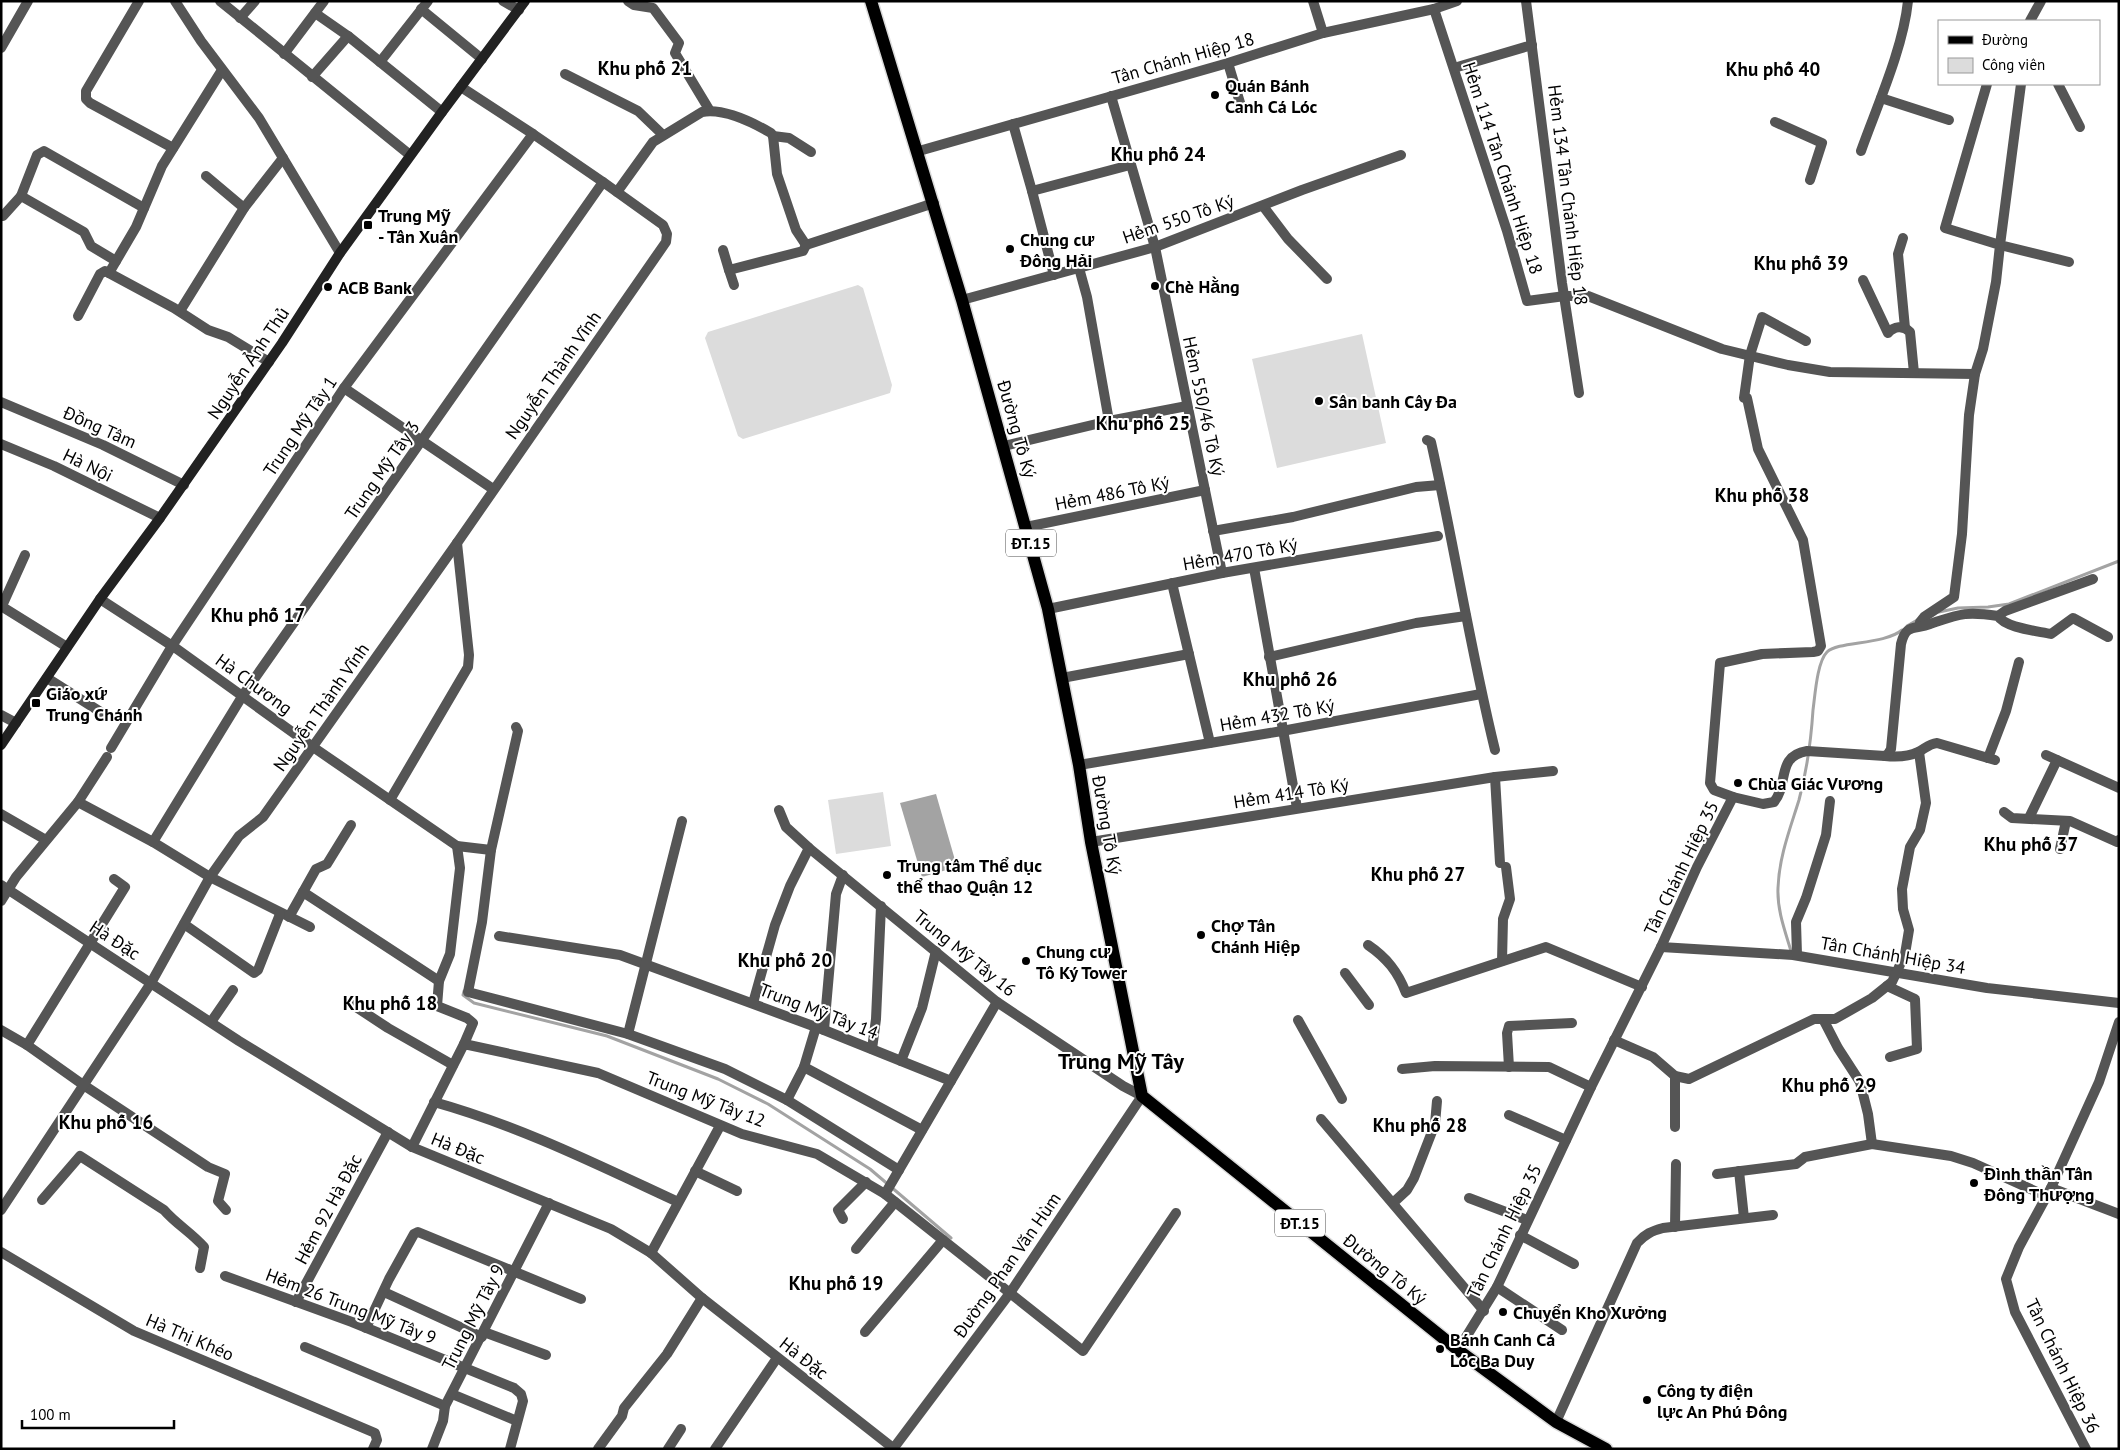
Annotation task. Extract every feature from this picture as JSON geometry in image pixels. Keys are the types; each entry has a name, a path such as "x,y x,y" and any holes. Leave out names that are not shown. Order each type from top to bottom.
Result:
{"main road":[{"name":"Nguyễn Ảnh Thủ","path":"1,745 100,599 160,518 269,362 340,252 525,1"},
{"name":"Đường Tô Ký","path":"871,1 919,151 1004,446 1048,609 1142,1096 1458,1350 1556,1422 1606,1449"}],"street":[{"path":"1,48 28,1"},
{"path":"138,1 86,91 86,99 90,103 173,148"},
{"path":"175,1 222,70 258,118 340,252"},
{"path":"220,1 410,155"},
{"path":"240,18 255,1"},
{"path":"284,54 324,1"},
{"path":"503,1 519,10"},
{"path":"628,1 634,5 653,8 675,36 679,43 675,53 710,111"},
{"path":"1313,1 1323,33"},
{"name":"Tân Chánh Hiệp 18","path":"919,151 1228,63 1323,33 1434,9 1457,1"},
{"name":"Hẻm 134 Tân Chánh Hiệp 18","path":"1526,1 1579,394"},
{"path":"1861,151 1881,98 1906,18 1908,1"},
{"path":"2031,20 2041,1"},
{"path":"380,62 424,5 482,59"},
{"name":"Hẻm 114 Tân Chánh Hiệp 18","path":"1434,9 1507,231 1527,301 1565,296"},
{"path":"315,13 348,36 442,112"},
{"path":"312,77 348,36"},
{"path":"1454,68 1532,44"},
{"path":"1228,63 1241,106"},
{"path":"109,272 136,227 162,166 222,70"},
{"path":"565,74 638,111 663,135"},
{"path":"1987,85 1945,228 2000,245 2069,262"},
{"path":"1884,756 1891,749 1902,637 1909,628 1922,621 1954,597 1962,534 1969,415 1975,374 1996,282 2021,85"},
{"path":"2059,85 2080,127"},
{"path":"460,87 618,192 653,142 702,112 710,111 743,120 766,130 773,136 789,138 812,152"},
{"name":"Hẻm 550/46 Tô Ký","path":"1111,96 1155,247 1222,573"},
{"path":"1881,98 1949,120"},
{"path":"1775,122 1822,143 1810,180"},
{"path":"1013,124 1054,274"},
{"name":"Trung Mỹ Tây 1","path":"1,901 5,887 78,802 172,646 344,388 533,134"},
{"path":"773,136 777,174 796,230 806,245"},
{"path":"1,215 3,216 21,196 37,155 44,151 144,208"},
{"name":"Hẻm 550 Tô Ký","path":"962,300 1155,247 1401,155"},
{"path":"180,311 244,208 283,158"},
{"path":"1032,190 1130,166"},
{"path":"206,176 244,208"},
{"name":"Trung Mỹ Tây 3","path":"153,842 243,695 422,442 602,182"},
{"name":"Nguyễn Thành Vĩnh","path":"1,1210 50,1138 82,1084 151,983 210,877 239,836 262,817 313,747 666,242 667,234 663,225 618,192"},
{"path":"21,196 84,232 92,246 116,261"},
{"path":"729,270 803,251 806,245 934,203"},
{"path":"1262,206 1288,239 1328,279"},
{"path":"1904,238 1898,254 1906,328 1910,332 1912,339 1914,373"},
{"path":"723,250 734,285"},
{"path":"1078,268 1087,297 1109,421"},
{"path":"78,316 100,274 105,271 180,311 205,328 225,335 269,362"},
{"path":"1863,280 1888,333 1896,328 1906,328"},
{"path":"1565,296 1588,296 1722,349 1830,372 1975,374"},
{"path":"1733,797 1714,790 1710,783 1720,663 1762,654 1813,652 1818,651 1821,646 1803,540 1758,449 1747,398 1744,398 1750,355 1762,317 1806,341"},
{"path":"344,388 492,489"},
{"name":"Đồng Tâm","path":"1,402 103,445 184,484"},
{"path":"1004,446 1109,421 1188,406"},
{"path":"1427,440 1431,442 1481,694 1495,750"},
{"name":"Hà Nội","path":"1,444 54,466 160,518"},
{"path":"1213,531 1293,517 1416,487 1440,485"},
{"name":"Hẻm 486 Tô Ký","path":"1026,527 1205,490"},
{"name":"Hẻm 470 Tô Ký","path":"1048,609 1172,582 1438,536"},
{"path":"390,800 468,667 469,656 457,543"},
{"path":"25,555 2,606 67,647"},
{"path":"1254,568 1297,808"},
{"path":"1922,621 1963,613 1998,616 2005,611 2093,579"},
{"path":"1172,582 1210,744"},
{"name":"Hà Chương","path":"100,599 243,695 313,747 457,846 491,850"},
{"path":"1269,657 1416,622 1466,616"},
{"path":"1998,616 2000,620 2008,624 2051,634 2072,618 2108,637"},
{"path":"1062,678 1189,654"},
{"name":"Tân Chánh Hiệp 35","path":"1458,1350 1484,1310 1496,1287 1591,1087 1661,948 1697,867 1733,797 1771,804 1776,800 1790,758 1794,754 1811,751 1900,757 1919,752 1929,745 1937,743 1991,759 2019,662"},
{"path":"47,678 107,716"},
{"name":"Hẻm 432 Tô Ký","path":"1079,765 1210,744 1481,694"},
{"path":"1,715 16,723"},
{"path":"516,727 518,731 491,850 482,922 468,992 628,1034 725,1069 787,1100 899,1170"},
{"path":"1614,1040 1658,1060 1675,1076 1681,1079 1696,1077 1814,1019 1835,1019 1872,998 1887,986 1898,971 1906,954 1909,930 1903,910 1902,889 1910,847 1920,830 1926,803 1919,752"},
{"path":"2046,755 2119,788"},
{"path":"2029,818 2057,760"},
{"name":"Hẻm 414 Tô Ký","path":"1092,842 1495,777 1553,771"},
{"path":"1495,777 1503,865 1510,899 1503,919 1502,961"},
{"path":"1797,955 1796,922 1806,898 1826,835 1830,801"},
{"path":"78,802 153,842 210,877 310,928"},
{"name":"Trung Mỹ Tây 16","path":"778,810 786,828 997,1002 1123,1086 1142,1096"},
{"path":"2004,812 2012,818 2070,821 2116,842 2119,840"},
{"path":"1,814 46,840"},
{"path":"2060,849 2066,821"},
{"path":"628,1034 682,822"},
{"path":"184,924 254,973 258,970 284,915 302,892 316,869 327,864 351,825"},
{"path":"412,1147 473,1023 467,1018 437,1006 439,981 450,954 460,868 457,846"},
{"path":"753,1003 775,925 790,886 809,848"},
{"path":"787,1100 804,1067 820,1028 836,894 843,875"},
{"path":"27,1045 125,887 114,879"},
{"name":"Hà Đặc","path":"5,887 211,1022 412,1147 611,1229 651,1253 702,1298 893,1448"},
{"path":"302,892 439,981"},
{"path":"872,1049 876,1019 881,906"},
{"name":"Trung Mỹ Tây 14","path":"499,936 620,955 646,963 820,1028 951,1081"},
{"path":"1368,946 1382,956 1394,969 1406,993 1541,948 1550,948 1642,987"},
{"name":"Tân Chánh Hiệp 34","path":"1661,948 1797,955 1898,971 1987,988 2119,1002"},
{"path":"901,1061 922,1008 936,951"},
{"path":"1345,973 1369,1005"},
{"path":"1887,986 1915,999 1917,1049 1890,1057"},
{"path":"211,1022 233,990"},
{"path":"886,1193 997,1002"},
{"path":"353,1005 388,1028 453,1065"},
{"path":"1823,1019 1838,1048 1860,1082 1868,1114 1872,1144"},
{"path":"1298,1020 1342,1099"},
{"name":"Tân Chánh Hiệp 36","path":"2086,1449 2015,1312 2006,1279 2019,1247 2048,1192 2099,1082 2119,1022"},
{"path":"1510,1067 1507,1033 1510,1026 1572,1023"},
{"path":"1,1030 27,1045 82,1084 208,1167 225,1174 218,1201 226,1210"},
{"name":"Trung Mỹ Tây 12","path":"464,1044 598,1074 720,1126 742,1134 817,1154 886,1193 1083,1351 1176,1214"},
{"path":"1402,1069 1435,1066 1549,1067 1591,1087"},
{"path":"804,1067 922,1130"},
{"path":"1675,1076 1675,1127"},
{"name":"Đường Phan Văn Hùm","path":"893,1448 1010,1293 1142,1096"},
{"path":"1394,1202 1407,1190 1414,1178 1435,1124 1437,1101"},
{"path":"434,1102 472,1112 562,1148 678,1202"},
{"path":"1509,1115 1566,1140"},
{"path":"1321,1119 1394,1202 1484,1310"},
{"path":"651,1253 720,1126"},
{"name":"Hẻm 92 Hà Đặc","path":"296,1302 388,1132"},
{"path":"1717,1174 1796,1164 1806,1157 1872,1144 1951,1156 2048,1192 2119,1214"},
{"path":"42,1200 80,1156 156,1205 195,1236 204,1247 200,1268"},
{"path":"1675,1227 1676,1164"},
{"path":"695,1171 736,1191"},
{"path":"1739,1171 1744,1218"},
{"path":"843,1219 838,1210 866,1182"},
{"path":"1469,1198 1527,1220"},
{"path":"856,1248 895,1202"},
{"name":"Trung Mỹ Tây 9","path":"432,1449 443,1422 445,1406 549,1203"},
{"path":"1556,1422 1637,1243 1648,1233 1675,1227 1773,1215"},
{"path":"366,1328 410,1241 414,1234 418,1232 581,1299"},
{"path":"1520,1235 1574,1264"},
{"path":"865,1332 943,1240"},
{"name":"Hà Thị Khéo","path":"1,1252 134,1331 375,1433 378,1440 373,1449"},
{"name":"Hẻm 26 Trung Mỹ Tây 9","path":"225,1276 366,1328 514,1388 521,1394 523,1401 517,1421"},
{"path":"1496,1287 1562,1330"},
{"path":"384,1292 483,1335 546,1355"},
{"path":"598,1449 622,1416 624,1408 668,1354 702,1298"},
{"path":"305,1347 445,1406"},
{"path":"716,1449 777,1358"},
{"path":"452,1394 517,1421 510,1449"},
{"path":"668,1449 681,1429"}],"green space":[{"path":"858,285 863,288 892,385 890,393 743,439 738,436 705,338 708,332"},
{"name":"Sân banh Cây Đa","path":"1362,334 1386,443 1277,468 1252,359"},
{"path":"883,792 891,846 836,854 828,800"}],"shaded area":[{"path":"936,794 957,867 922,877 900,803"}],"waterway":[{"path":"1939,612 1958,608 2009,604 2119,561"},
{"path":"1907,626 1919,619"},
{"path":"1791,951 1779,904 1780,865 1804,778 1821,663 1827,652 1833,649 1884,638 1902,630"},
{"path":"464,991 463,995 474,1003 607,1036 718,1079 768,1104 870,1169 951,1238"}],"place":[{"name":"Quán Bánh Canh Cá Lóc","path":"1215,95"},
{"name":"Trung Mỹ - Tân Xuân","path":"368,225"},
{"name":"Chung cư Đông Hải","path":"1010,249"},
{"name":"Chè Hằng","path":"1155,286"},
{"name":"ACB Bank","path":"328,287"},
{"name":"Sân banh Cây Đa","path":"1319,401"},
{"name":"Giáo xứ Trung Chánh","path":"36,703"},
{"name":"Chùa Giác Vương","path":"1738,783"},
{"name":"Trung tâm Thể dục thể thao Quận 12","path":"887,875"},
{"name":"Chợ Tân Chánh Hiệp","path":"1201,935"},
{"name":"Chung cư Tô Ký Tower","path":"1026,961"},
{"name":"Đình thần Tân Đông Thượng","path":"1974,1183"},
{"name":"Chuyển Kho Xưởng","path":"1503,1312"},
{"name":"Bánh Canh Cá Lóc Ba Duy","path":"1440,1349"},
{"name":"Công ty điện lực An Phú Đông","path":"1647,1400"}],"district":[{"name":"Khu phố 21","path":"645,68"},
{"name":"Khu phố 40","path":"1773,69"},
{"name":"Khu phố 24","path":"1158,154"},
{"name":"Khu phố 39","path":"1801,263"},
{"name":"Khu phố 25","path":"1143,423"},
{"name":"Khu phố 38","path":"1762,495"},
{"name":"Khu phố 17","path":"258,615"},
{"name":"Khu phố 26","path":"1290,679"},
{"name":"Khu phố 37","path":"2031,844"},
{"name":"Khu phố 27","path":"1418,874"},
{"name":"Khu phố 20","path":"785,960"},
{"name":"Khu phố 18","path":"390,1003"},
{"name":"Trung Mỹ Tây","path":"1121,1061"},
{"name":"Khu phố 29","path":"1829,1085"},
{"name":"Khu phố 16","path":"106,1122"},
{"name":"Khu phố 28","path":"1420,1125"},
{"name":"Khu phố 19","path":"836,1283"}]}
